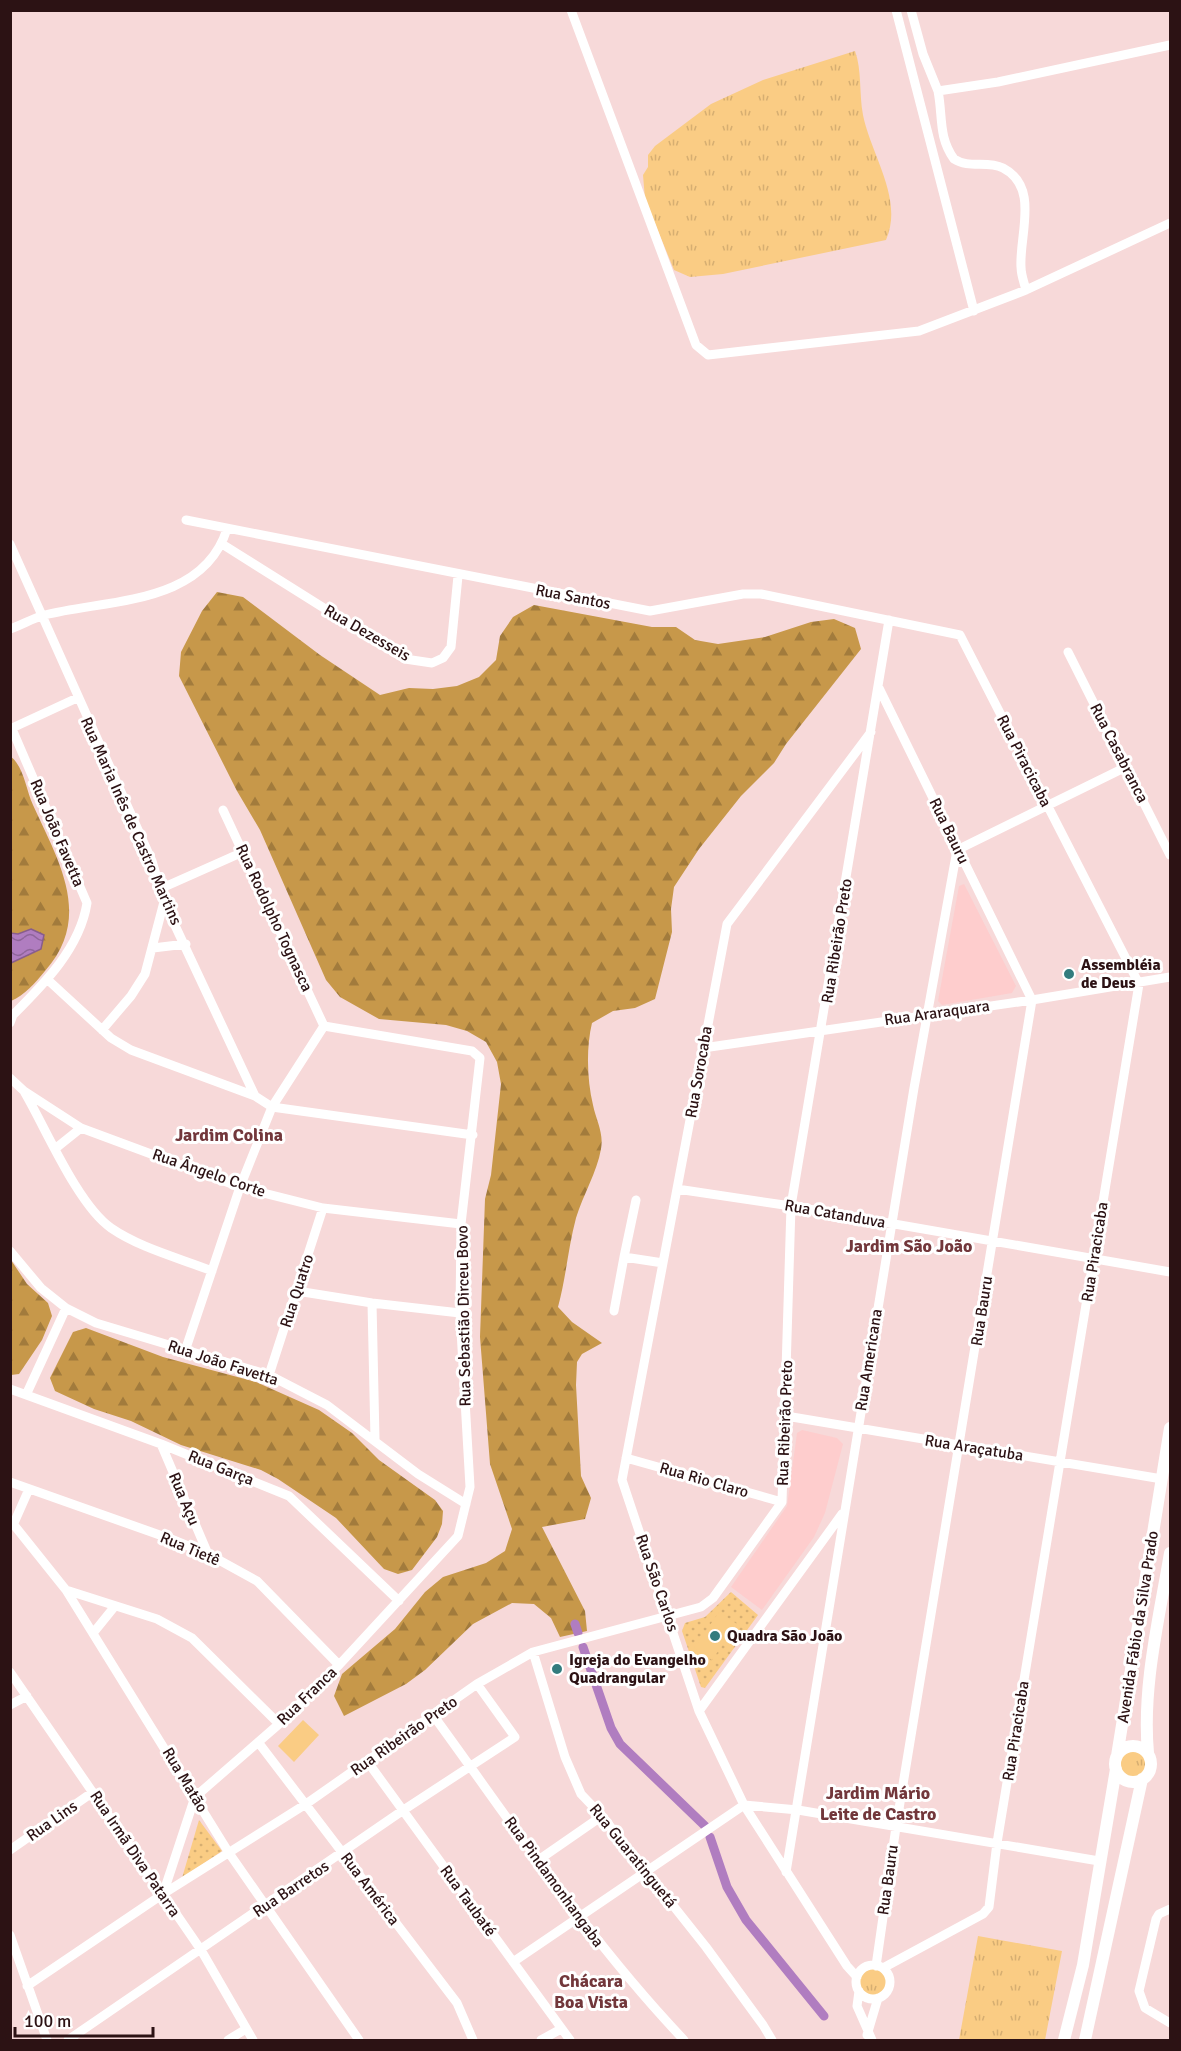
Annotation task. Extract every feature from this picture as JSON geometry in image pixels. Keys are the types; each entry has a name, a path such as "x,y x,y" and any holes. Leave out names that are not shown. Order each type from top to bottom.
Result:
{"main road":[{"name":"Avenida Fábio da Silva Prado","path":"1064,2040 1083,1965 1170,1428"},
{"name":"Avenida Fábio da Silva Prado","path":"1148,1753 1146,1726 1153,1655 1170,1553"},
{"path":"1084,2040 1142,1779 1150,1769 1148,1753 1133,1746 1123,1749 1116,1763 1127,1781 1142,1779"}],"street":[{"path":"571,10 689,328 701,352 708,355 919,331 1026,290 1170,223"},
{"path":"896,10 974,311"},
{"path":"911,10 923,54 938,91 939,124 945,144 954,159 961,164 1002,168 1021,186 1025,216 1020,267 1026,290"},
{"path":"938,91 998,82 1170,45"},
{"name":"Rua Santos","path":"186,520 458,576 650,612 743,594 761,594 960,635"},
{"path":"10,629 43,615 133,599 179,586 209,563 222,544 227,529"},
{"name":"Rua Maria Inês de Castro Martins","path":"10,544 43,615 77,698 152,861 162,888 164,902 186,944 255,1096"},
{"name":"Rua Dezesseis","path":"222,544 405,659 419,662 432,663 443,658 451,647 458,576"},
{"name":"Rua Ribeirão Preto","path":"27,1986 163,1894 306,1804 477,1684 533,1652 700,1607 713,1598 782,1502 791,1206 822,1032 889,620"},
{"name":"Rua Piracicaba","path":"879,1967 982,1914 989,1907 997,1843 1139,984 960,635"},
{"name":"Rua Casabranca","path":"1068,652 1170,855"},
{"name":"Rua Bauru","path":"879,688 1032,1000 896,1827 879,1967"},
{"path":"11,729 77,698"},
{"name":"Rua João Favetta","path":"11,729 87,903 84,924 48,980 11,1018"},
{"name":"Rua Sorocaba","path":"626,1458 727,924 872,731"},
{"path":"957,850 1126,767"},
{"name":"Rua Rodolpho Tognasca","path":"223,810 324,1026"},
{"name":"Rua Americana","path":"786,1872 798,1810 843,1512 926,1014 957,850"},
{"path":"162,888 243,852"},
{"path":"102,1030 131,996 145,974 164,902"},
{"path":"153,948 186,944"},
{"name":"Rua Araraquara","path":"703,1048 1139,984 1170,977"},
{"path":"48,980 111,1038 131,1050 255,1096 272,1107 473,1135"},
{"path":"185,1350 240,1187 272,1107 324,1026"},
{"name":"Rua Sebastião Dirceu Bovo","path":"324,1026 472,1051 480,1058 473,1135 461,1224 460,1313 470,1487 466,1504"},
{"name":"Rua Ângelo Corte","path":"10,1078 24,1091 81,1128 240,1187 323,1208 461,1224"},
{"path":"24,1091 94,1212 109,1227 128,1238 212,1271"},
{"path":"56,1148 81,1128"},
{"name":"Rua Catanduva","path":"677,1189 993,1240 1170,1272"},
{"path":"614,1311 636,1200"},
{"name":"Rua Quatro","path":"269,1375 323,1208"},
{"name":"Rua João Favetta","path":"10,1251 41,1288 66,1308 96,1323 269,1375 327,1405 375,1439 418,1474 466,1504"},
{"path":"624,1257 663,1263"},
{"path":"297,1291 372,1303 460,1313"},
{"path":"372,1303 375,1439"},
{"path":"26,1395 66,1308"},
{"name":"Rua Garça","path":"10,1389 161,1444 289,1496 399,1601"},
{"name":"Rua Araçatuba","path":"786,1416 1162,1479"},
{"name":"Rua Açu","path":"161,1444 208,1554"},
{"name":"Rua Rio Claro","path":"626,1458 782,1502"},
{"name":"Rua São Carlos","path":"626,1458 622,1480 699,1711 744,1805 847,1966 857,1977"},
{"name":"Rua Tietê","path":"10,1482 208,1554 257,1581 339,1665"},
{"path":"12,1521 29,1489"},
{"name":"Rua Franca","path":"195,1797 279,1725 399,1601 459,1536 466,1504"},
{"path":"699,1711 843,1512"},
{"name":"Rua Matão","path":"12,1521 66,1590 229,1853 359,2040"},
{"path":"66,1590 157,1619 192,1638 279,1725"},
{"path":"94,1632 115,1606"},
{"name":"Rua Guaratinguetá","path":"533,1652 565,1757 581,1794 602,1816 751,2007 772,2040"},
{"name":"Rua Irmã Diva Patarra","path":"10,1672 201,1950 253,2040"},
{"name":"Rua Barretos","path":"68,2040 343,1854 402,1811 515,1737 477,1684"},
{"path":"10,1705 27,1696"},
{"name":"Rua Pindamonhangaba","path":"433,1715 578,1918 636,1990 684,2040"},
{"name":"Rua América","path":"258,1742 457,2003 473,2040"},
{"name":"Rua Taubaté","path":"367,1761 570,2040"},
{"name":"Rua Lins","path":"10,1850 93,1792"},
{"path":"163,1894 195,1797"},
{"path":"513,1962 744,1805 798,1810 1099,1861"},
{"path":"537,1861 602,1816"},
{"path":"1170,1909 1156,1919 1139,1991 1145,2008 1170,2023"},
{"path":"10,1935 47,2040"},
{"path":"859,1991 867,1998 878,1998 886,1992 890,1982 879,1967 862,1969 857,1977 859,1991 857,2006 869,2038"},
{"path":"869,2038 878,1998"},
{"path":"228,2040 246,2029"},
{"path":"541,2040 561,2029"}],"shaded area":[{"path":"964,884 1016,986 1012,993 942,1005 938,1001 959,886"},
{"path":"802,1430 837,1438 843,1444 825,1513 814,1537 762,1610 731,1587 787,1506 797,1433"}],"green space":[{"path":"855,51 859,66 863,115 889,193 891,224 886,240 723,274 690,277 674,270 645,199 643,175 648,167 648,155 655,146 711,104 763,80"},
{"path":"217,592 243,597 320,655 380,695 409,688 433,689 457,686 479,677 496,660 500,636 513,617 534,605 652,627 676,627 695,640 718,644 765,637 811,622 834,619 855,628 861,649 786,744 774,763 741,796 699,849 674,887 671,909 672,932 655,999 635,1008 613,1011 592,1023 588,1075 602,1143 596,1166 576,1218 558,1307 572,1322 602,1343 582,1354 577,1362 576,1385 581,1476 591,1498 585,1519 542,1527 585,1611 587,1631 560,1637 551,1618 534,1604 512,1603 473,1624 425,1670 406,1684 344,1716 334,1696 342,1674 395,1629 425,1592 443,1577 486,1563 505,1551 512,1529 490,1464 480,1337 485,1199 491,1175 501,1084 497,1062 486,1042 467,1031 446,1025 379,1019 340,997 326,980 260,830 237,791 179,676 181,652 202,611"},
{"path":"10,756 22,772 33,805 53,847 67,889 69,910 67,930 59,951 34,984 11,1001 11,963 41,949 18,934 11,933"},
{"path":"11,1260 27,1284 48,1303 52,1316 42,1340 19,1374 11,1375"},
{"path":"86,1328 163,1357 256,1382 319,1410 352,1433 379,1460 435,1500 443,1511 442,1524 437,1537 412,1570 398,1574 384,1569 336,1518 278,1479 261,1470 181,1445 131,1421 94,1409 55,1391 50,1378 73,1332"},
{"path":"731,1592 758,1615 705,1688 701,1687 682,1631 685,1623 705,1617"},
{"name":"Quadra São João","path":"719,1612 737,1624 712,1660 694,1648"},
{"path":"303,1720 319,1735 294,1762 278,1746"},
{"path":"1133,1750 1143,1754 1147,1764 1143,1774 1133,1778 1123,1774 1119,1764 1123,1754"},
{"path":"199,1820 222,1851 182,1878"},
{"path":"978,1936 1062,1951 1045,2040 959,2040"},
{"path":"873,1968 883,1972 887,1982 883,1992 873,1996 863,1992 859,1982 863,1972"}],"water":[{"path":"31,929 44,935 41,949 11,963 11,933 18,934"}],"waterway":[{"path":"575,1624 578,1633"},
{"path":"583,1647 611,1728 620,1744 705,1826"},
{"path":"710,1837 727,1887 746,1920 824,2016"}],"place":[{"name":"Assembléia de Deus","path":"1069,974"},
{"name":"Quadra São João","path":"715,1636"},
{"name":"Igreja do Evangelho Quadrangular","path":"557,1669"}],"district":[{"name":"Jardim Colina","path":"229,1135"},
{"name":"Jardim São João","path":"909,1246"},
{"name":"Jardim Mário Leite de Castro","path":"878,1803"},
{"name":"Chácara Boa Vista","path":"591,1991"}]}
